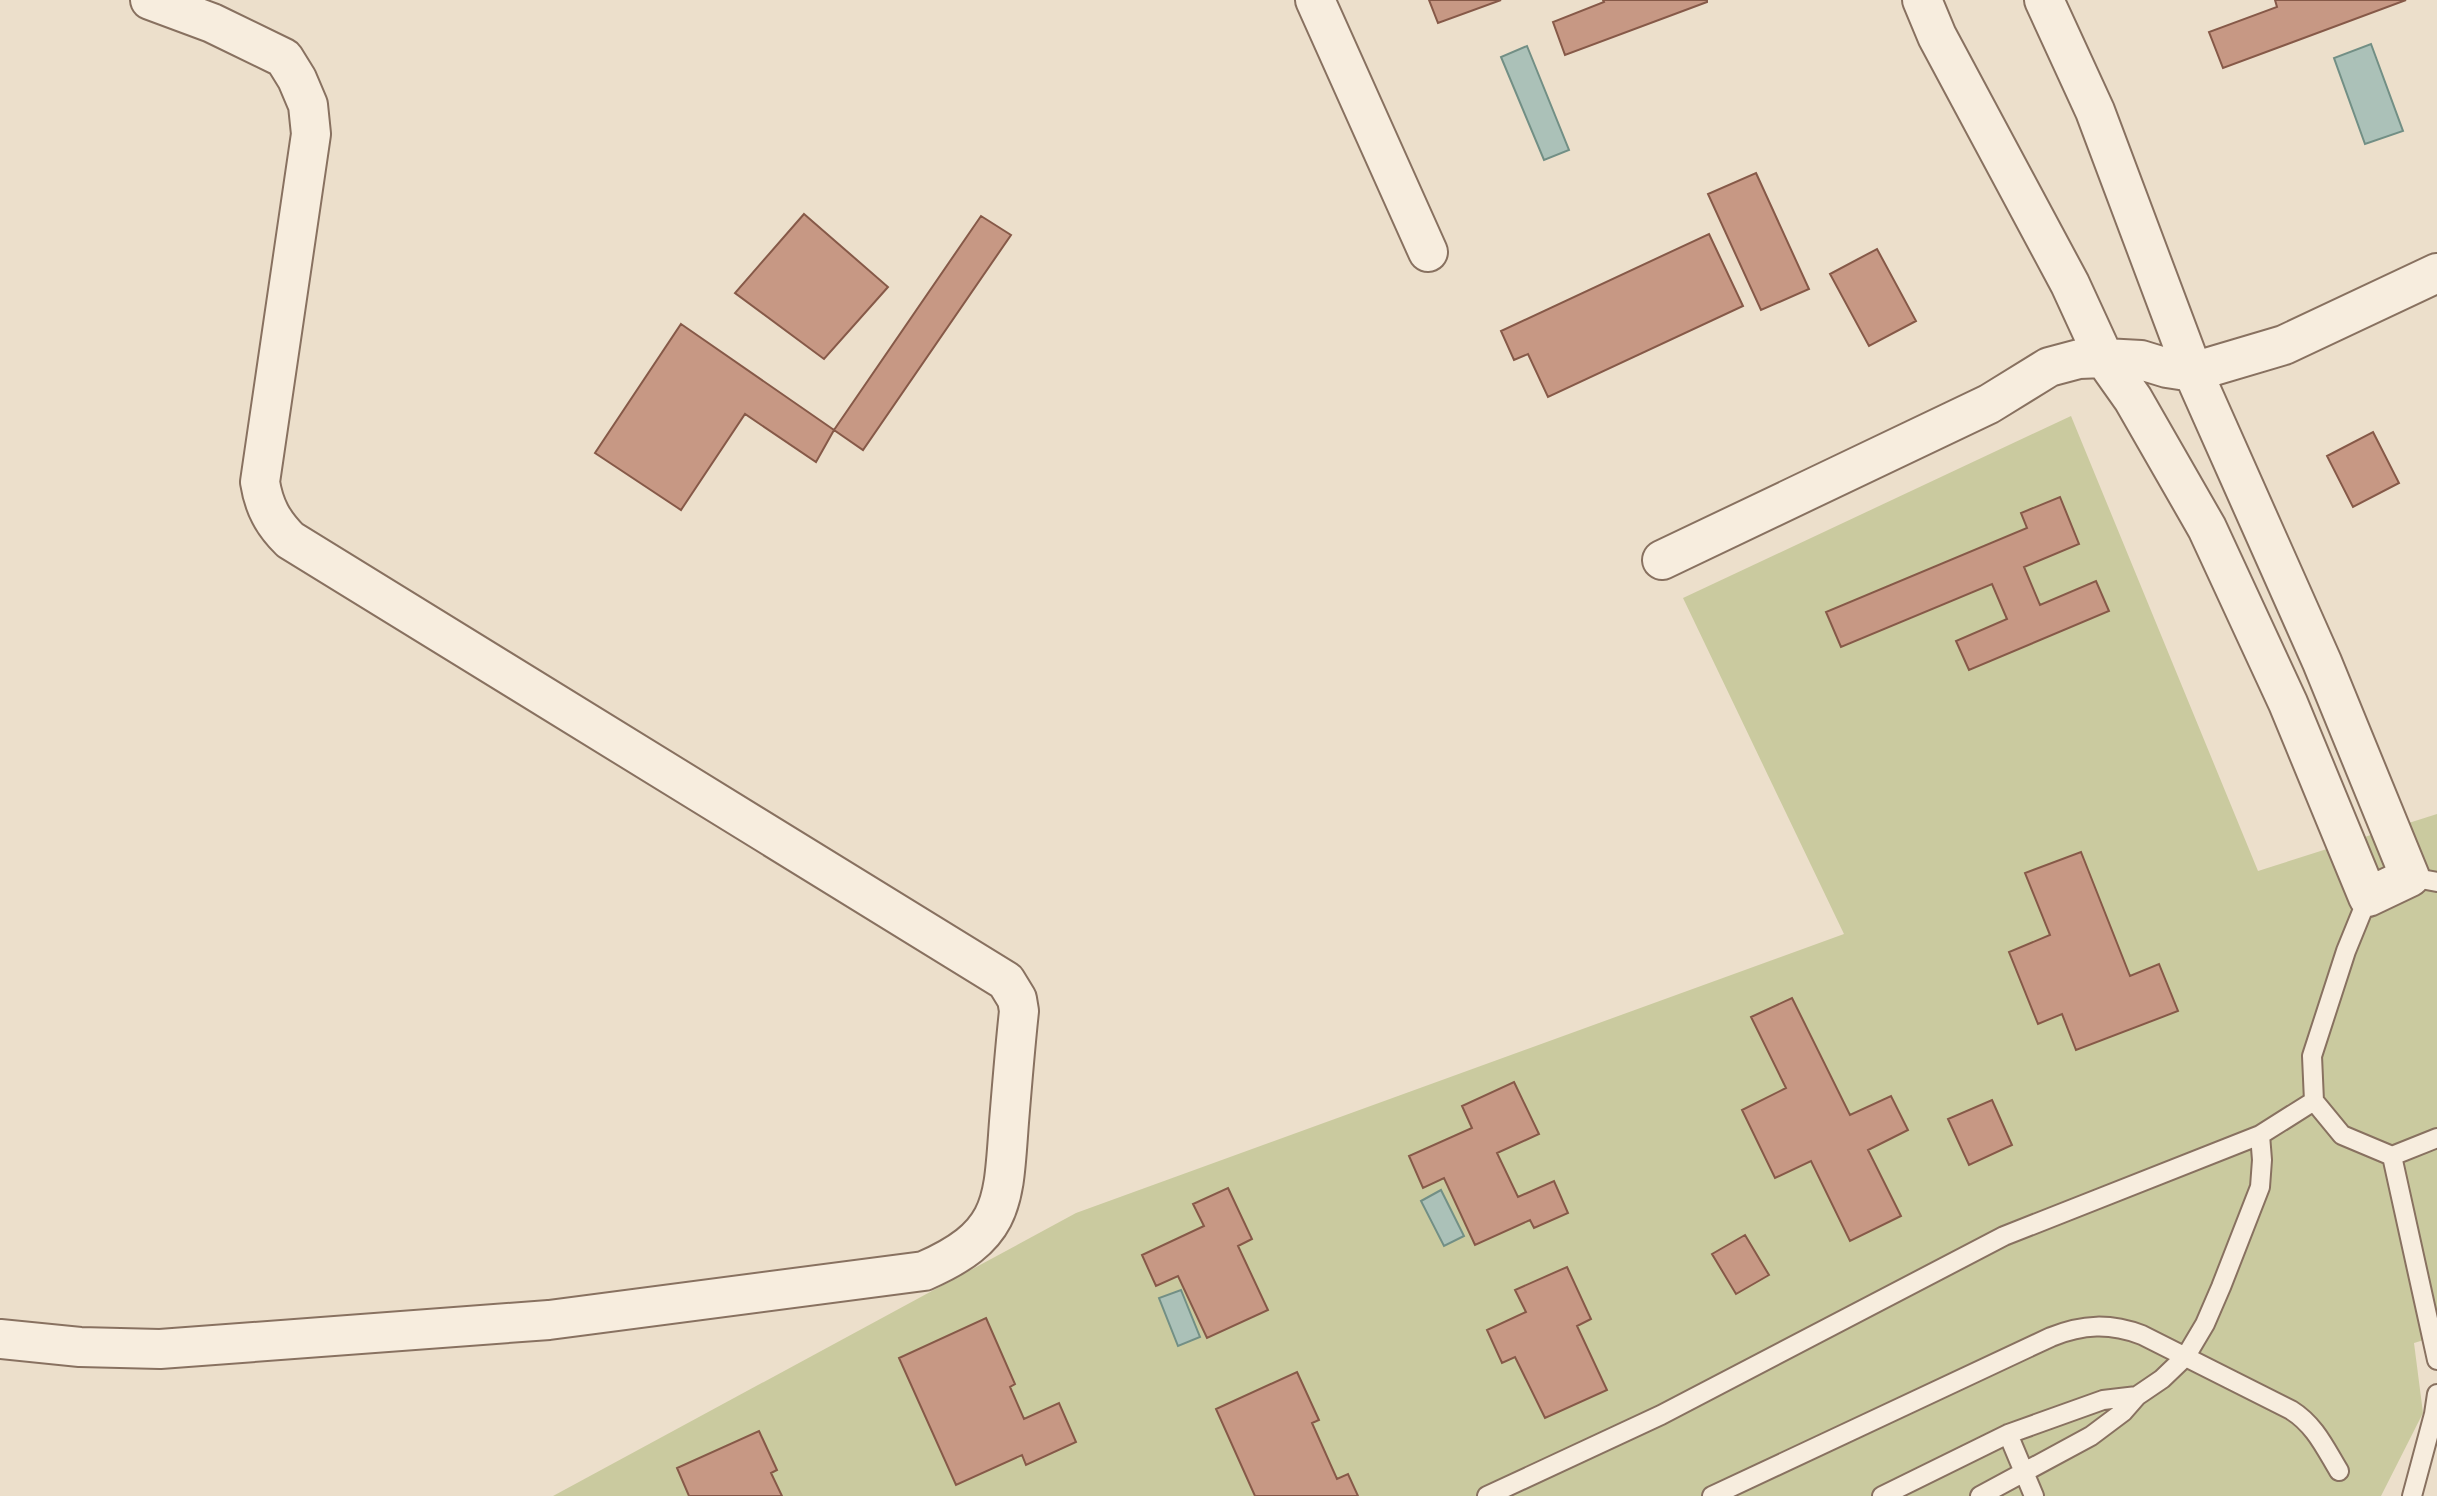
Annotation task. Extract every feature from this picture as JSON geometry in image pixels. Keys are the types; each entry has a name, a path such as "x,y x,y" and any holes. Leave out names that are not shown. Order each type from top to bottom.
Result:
{"street":[{"path":"0,1339 80,1347 160,1349 549,1320 924,1271 969,1247 986,1228 1004,1194 1019,1011 1017,999 1006,981 290,540 277,527 262,498 260,482 311,134 308,105 284,58 212,23 150,0"},
{"path":"1315,0 1428,252"},
{"path":"1922,0 1937,36 2070,284 2104,358 2133,399 2207,528 2288,703 2368,897 2424,880 2322,662 2193,372 2095,111 2044,0"},
{"path":"1662,560 1989,404 2049,367 2079,359 2104,358 2141,360 2193,372 2284,345 2437,273"}],"lane":[{"path":"2368,897 2346,951 2312,1056 2314,1101 2342,1135 2392,1156 2437,1138"},
{"path":"1487,1496 1661,1415 2004,1236 2260,1135 2314,1101"},
{"path":"1980,1496 2091,1436 2186,1356 2210,1312 2260,1187 2260,1135"},
{"path":"2392,1156 2436,1352"},
{"path":"1712,1496 2069,1329 2087,1326 2124,1328 2186,1356 2304,1418 2315,1429 2339,1471"},
{"path":"2412,1496 2437,1394"},
{"path":"1882,1496 2008,1434 2103,1400 2137,1396"},
{"path":"2008,1434 2034,1496"}],"green space":[{"path":"2071,416 2258,871 2437,814 2437,1336 2414,1343 2423,1413 2381,1496 553,1496 1076,1213 1844,934 1683,598"}],"shaded area":[{"path":"2371,44 2403,131 2365,144 2334,58"},
{"path":"1527,46 1569,150 1544,160 1501,57"},
{"path":"1441,1190 1464,1236 1444,1246 1421,1201"},
{"path":"1181,1290 1200,1337 1178,1346 1159,1298"}],"building":[{"path":"1429,0 1501,0 1438,23"},
{"path":"1603,0 1707,2 1565,55 1553,22"},
{"path":"2275,0 2406,0 2223,68 2209,32 2277,7"},
{"path":"1756,173 1809,289 1761,310 1708,194"},
{"path":"804,214 888,287 824,359 735,293"},
{"path":"981,216 1011,235 863,450 834,430"},
{"path":"1709,234 1743,306 1548,397 1528,354 1514,360 1501,331"},
{"path":"1877,249 1916,321 1869,346 1830,274"},
{"path":"681,324 834,430 816,462 745,414 681,510 595,453"},
{"path":"2373,432 2399,483 2353,507 2327,456"},
{"path":"2060,497 2079,544 2024,567 2040,605 2096,581 2109,611 1969,670 1956,641 2007,619 1992,584 1841,647 1826,612 2027,528 2021,513"},
{"path":"2081,852 2130,976 2159,964 2178,1011 2076,1050 2062,1014 2038,1024 2009,952 2050,935 2025,873"},
{"path":"1792,998 1850,1115 1891,1096 1908,1130 1868,1150 1901,1216 1850,1241 1811,1161 1775,1178 1742,1110 1786,1088 1751,1017"},
{"path":"1514,1082 1539,1134 1497,1153 1518,1197 1554,1181 1568,1213 1534,1228 1530,1220 1475,1245 1444,1178 1423,1188 1409,1156 1472,1128 1462,1106"},
{"path":"1992,1100 2012,1145 1969,1165 1948,1119"},
{"path":"1228,1188 1252,1239 1238,1246 1268,1310 1207,1338 1178,1276 1156,1286 1142,1255 1204,1226 1193,1204"},
{"path":"1745,1235 1769,1275 1736,1294 1712,1254"},
{"path":"1567,1267 1591,1319 1577,1326 1607,1390 1545,1418 1515,1357 1502,1363 1487,1330 1526,1312 1515,1290"},
{"path":"986,1318 1015,1384 1010,1387 1024,1419 1059,1403 1076,1442 1026,1465 1022,1455 956,1485 899,1358"},
{"path":"1297,1372 1319,1420 1312,1423 1337,1479 1348,1474 1358,1496 1255,1496 1216,1409"},
{"path":"759,1431 777,1470 771,1473 782,1496 689,1496 677,1468"}]}
